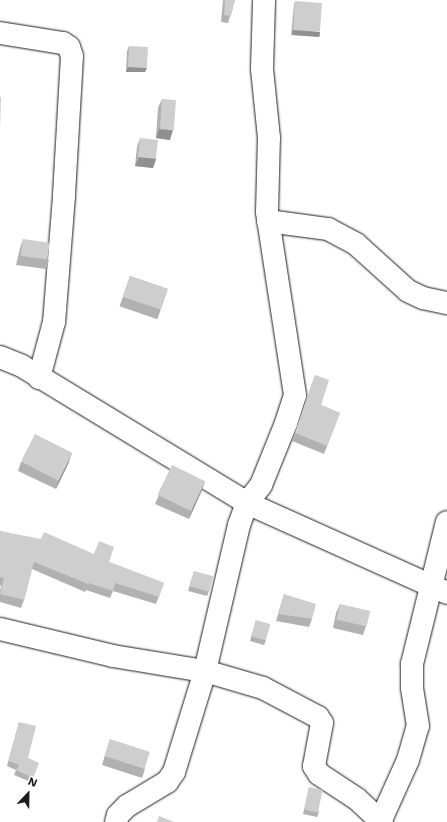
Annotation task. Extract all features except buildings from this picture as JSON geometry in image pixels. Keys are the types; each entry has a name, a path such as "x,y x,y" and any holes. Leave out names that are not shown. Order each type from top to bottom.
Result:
{"street":[{"path":"116,822 118,815 127,806 167,782 174,772 205,671 230,561 247,502 261,486 295,395 268,221 269,138 262,69 264,0"},
{"path":"0,33 63,43 69,47 72,56 54,322 39,378"},
{"path":"268,221 328,229 356,244 408,291 423,298 447,303"},
{"path":"0,357 39,378 247,502 439,589"},
{"path":"0,629 113,656 205,671 263,688 318,717 322,723 314,766 319,774 357,799 381,821 408,760 418,726 412,687 412,664 439,589 447,522"}]}
